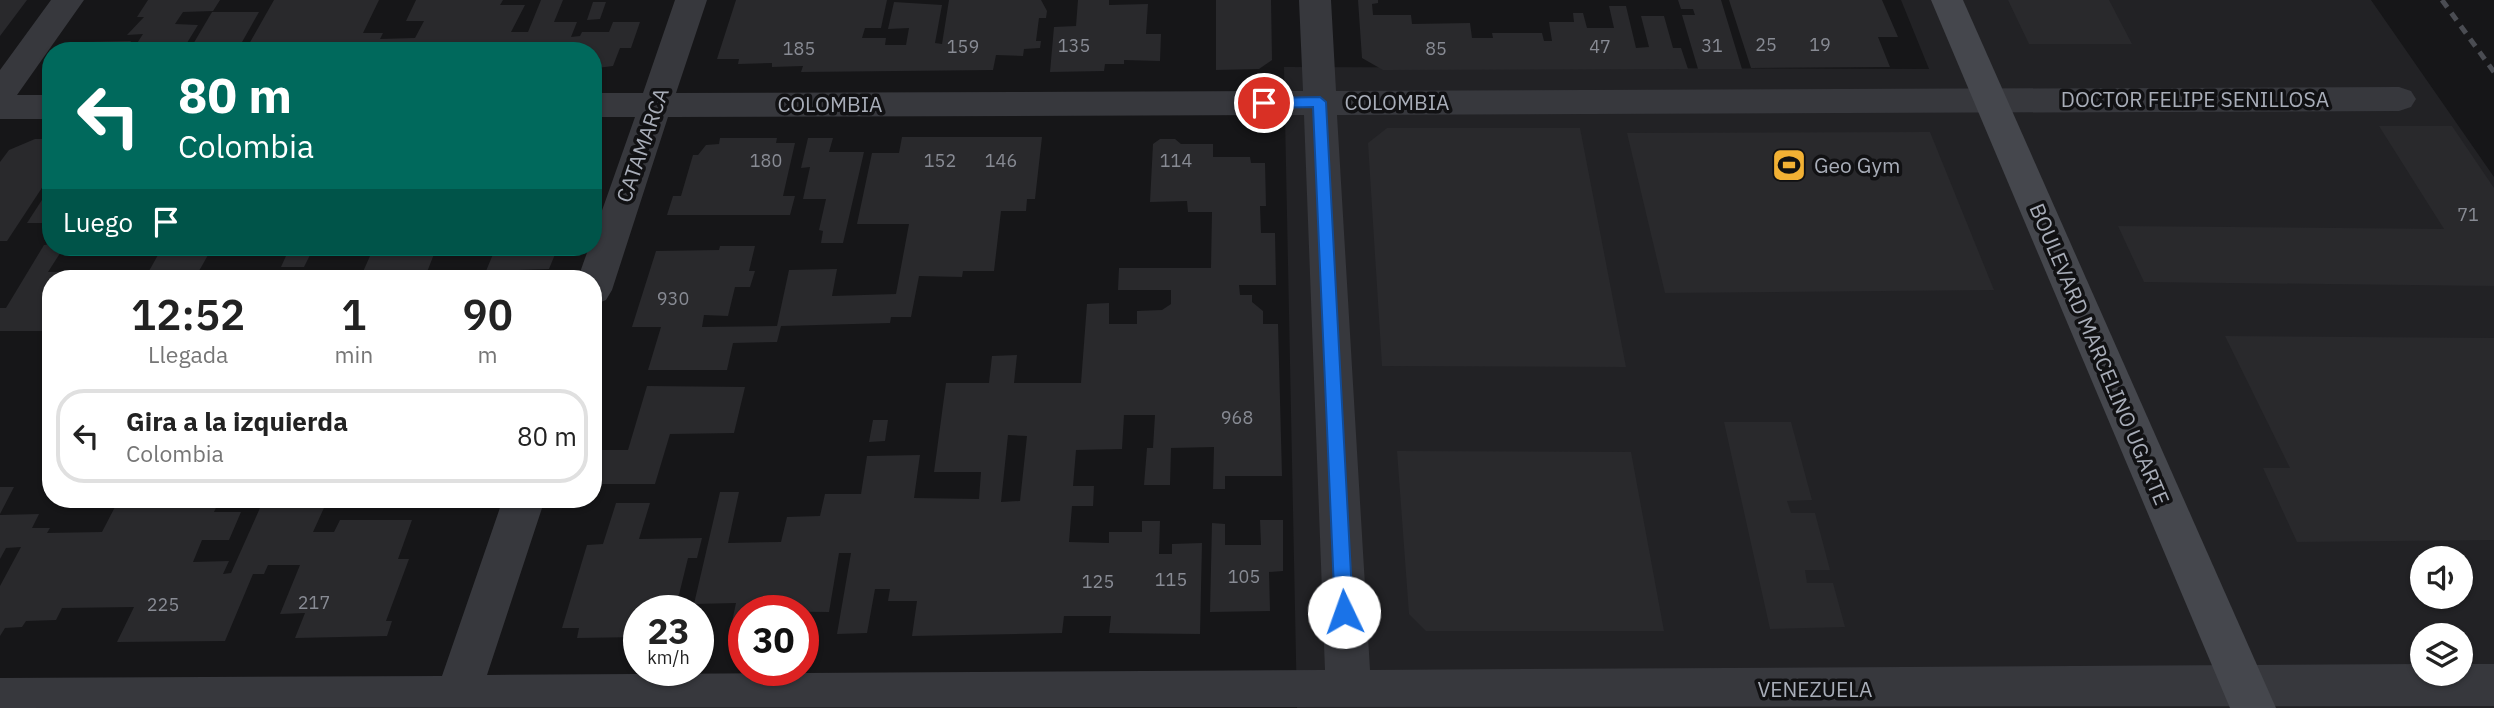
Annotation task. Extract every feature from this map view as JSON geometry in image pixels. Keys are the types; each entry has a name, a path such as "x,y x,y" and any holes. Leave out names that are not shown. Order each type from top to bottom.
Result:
{"main road":[{"name":"BOULEVARD MARCELINO UGARTE","path":"1947,0 2248,697"}],"street":[{"path":"0,94 68,0"},
{"name":"CATAMARCA","path":"600,270 691,0"},
{"path":"1315,0 1349,700"},
{"name":"COLOMBIA","path":"602,105 1990,99"},
{"name":"DOCTOR FELIPE SENILLOSA","path":"1990,99 2399,99"},
{"path":"0,107 42,107"},
{"path":"456,702 521,508"},
{"name":"VENEZUELA","path":"0,700 456,702 2248,697 2494,685"}],"shaded area":[{"path":"1901,0 2371,0 2494,177 2494,708 1297,708 1284,67 1929,69"}],"building":[{"path":"0,0 27,0 0,36"},
{"path":"148,0 220,0 213,11 183,12 175,24 198,25 188,42 138,42 143,34 127,35 144,17 137,17"},
{"path":"274,0 379,0 363,33 383,33 380,39 415,38 424,21 406,21 416,0 503,0 500,5 525,5 511,32 528,32 541,0 563,0 554,22 577,22 571,37 580,36 582,32 609,32 613,22 640,22 631,48 620,48 613,66 602,67 602,42 250,42"},
{"path":"736,0 887,0 881,28 865,28 862,38 886,38 885,45 906,45 909,28 888,29 894,2 942,5 935,43 942,44 949,0 1041,0 1047,11 1046,18 1039,18 1036,41 1041,41 1040,48 1024,49 1023,56 996,55 993,70 801,72 803,66 772,67 772,63 738,64 739,59 717,59"},
{"path":"1078,0 1109,0 1109,5 1148,4 1146,34 1161,34 1160,61 1124,60 1124,64 1105,64 1104,71 1050,72 1054,27 1076,26"},
{"path":"1216,0 1271,0 1272,60 1259,69 1216,70"},
{"path":"1358,0 1378,0 1378,3 1372,4 1373,15 1411,15 1412,24 1470,23 1472,38 1493,38 1492,33 1542,33 1544,41 1552,41 1549,22 1574,22 1573,13 1583,13 1587,28 1614,28 1609,6 1626,6 1636,48 1649,47 1641,16 1664,16 1673,48 1681,48 1688,69 1383,70 1362,58"},
{"path":"1678,0 1721,0 1742,69 1698,69 1682,15 1695,15 1693,9 1681,9"},
{"path":"1729,0 1882,0 1898,37 1878,37 1890,67 1751,68"},
{"path":"2008,0 2109,0 2132,44 2029,44"},
{"path":"593,2 606,2 600,19 587,20"},
{"path":"212,12 259,12 242,42 194,42"},
{"path":"2379,126 2452,126 2494,188 2494,286 2144,282 2118,226 2444,229"},
{"path":"1387,128 1580,128 1626,367 1382,366 1368,143"},
{"path":"1930,132 1994,290 1665,293 1627,133"},
{"path":"902,137 1042,137 1035,199 1027,199 1026,211 1001,211 994,271 963,271 962,277 919,276 911,317 891,317 890,323 781,326 777,342 733,343 727,370 648,370 661,327 632,327 656,251 719,250 720,246 755,246 749,271 755,271 750,287 735,287 728,316 704,315 702,327 777,326 789,270 837,269 832,296 896,294 909,224 857,224 872,153 899,153"},
{"path":"720,138 777,138 776,143 795,143 783,196 795,196 790,215 667,215 673,196 681,196 693,155 698,155 706,145 719,144"},
{"path":"808,138 833,138 829,152 864,152 843,243 821,243 823,231 819,230 826,199 803,199 810,167 801,168"},
{"path":"35,139 42,139 42,188 7,241 0,241 0,162 9,150"},
{"path":"1160,139 1175,139 1181,144 1213,144 1213,157 1250,157 1251,163 1265,163 1266,206 1260,206 1261,233 1275,233 1276,285 1239,285 1240,295 1252,295 1252,302 1263,311 1263,324 1278,324 1282,476 1225,476 1225,489 1213,489 1214,447 1171,448 1170,485 1144,485 1147,448 1153,448 1155,415 1124,415 1122,449 1076,450 1073,486 1094,486 1093,506 1072,506 1069,542 1109,543 1109,532 1142,532 1142,521 1160,521 1159,554 1172,554 1172,544 1202,543 1200,634 1109,633 1111,616 1064,616 1062,633 912,636 917,601 888,601 890,589 875,589 867,633 837,634 851,553 839,553 829,612 819,612 819,595 728,595 728,603 714,604 714,595 696,595 720,492 739,492 728,543 781,542 787,517 820,516 825,494 861,494 867,456 920,455 914,498 979,499 981,472 934,472 946,383 989,383 992,356 1017,355 1014,383 1081,383 1087,304 1109,303 1109,324 1137,324 1137,311 1162,310 1171,304 1171,290 1118,290 1119,268 1211,268 1212,212 1188,212 1187,201 1150,202 1153,144","holes":["1008,435 1027,436 1020,501 1001,502"]},
{"path":"42,200 42,223 27,223"},
{"path":"42,248 42,256 58,256 49,270 42,270 42,331 0,331 0,308 6,308"},
{"path":"157,256 207,256 200,270 150,270"},
{"path":"286,256 310,256 304,267 281,267"},
{"path":"370,256 433,256 428,270 364,270"},
{"path":"492,256 554,256 549,269 486,270"},
{"path":"2225,336 2494,338 2494,540 2297,542 2263,468 2290,468"},
{"path":"647,386 745,387 734,433 670,434 655,484 602,484 602,450 628,450"},
{"path":"873,420 888,420 885,441 869,442"},
{"path":"1724,422 1791,422 1812,500 1787,501 1791,513 1815,513 1830,570 1805,570 1807,583 1833,583 1845,627 1770,629"},
{"path":"1397,451 1631,452 1664,631 1426,631 1409,614"},
{"path":"0,487 14,487 0,514"},
{"path":"616,503 650,503 639,539 702,538 697,558 688,558 679,595 623,595 623,637 577,638 579,628 562,628 587,545 603,544"},
{"path":"114,508 216,508 214,512 241,512 229,540 202,540 193,562 229,561 223,574 231,573 260,508 324,508 313,532 334,532 340,520 412,520 398,559 409,559 386,621 392,621 387,636 295,638 305,613 280,614 300,565 268,565 264,574 253,574 225,641 117,642 134,607 62,608 56,620 26,621 22,627 5,628 0,636 0,586 21,547 6,548 0,559 0,515 39,514 32,528 50,528 47,533 102,532"},
{"path":"1260,520 1283,520 1283,571 1269,572 1270,611 1210,612 1212,523 1225,524 1225,545 1261,545"}],"railway":[{"path":"2442,0 2494,72"}],"place":[{"name":"Geo Gym","path":"1789,165"}],"route":[{"path":"1264,103 1320,102 1344,612"}]}
